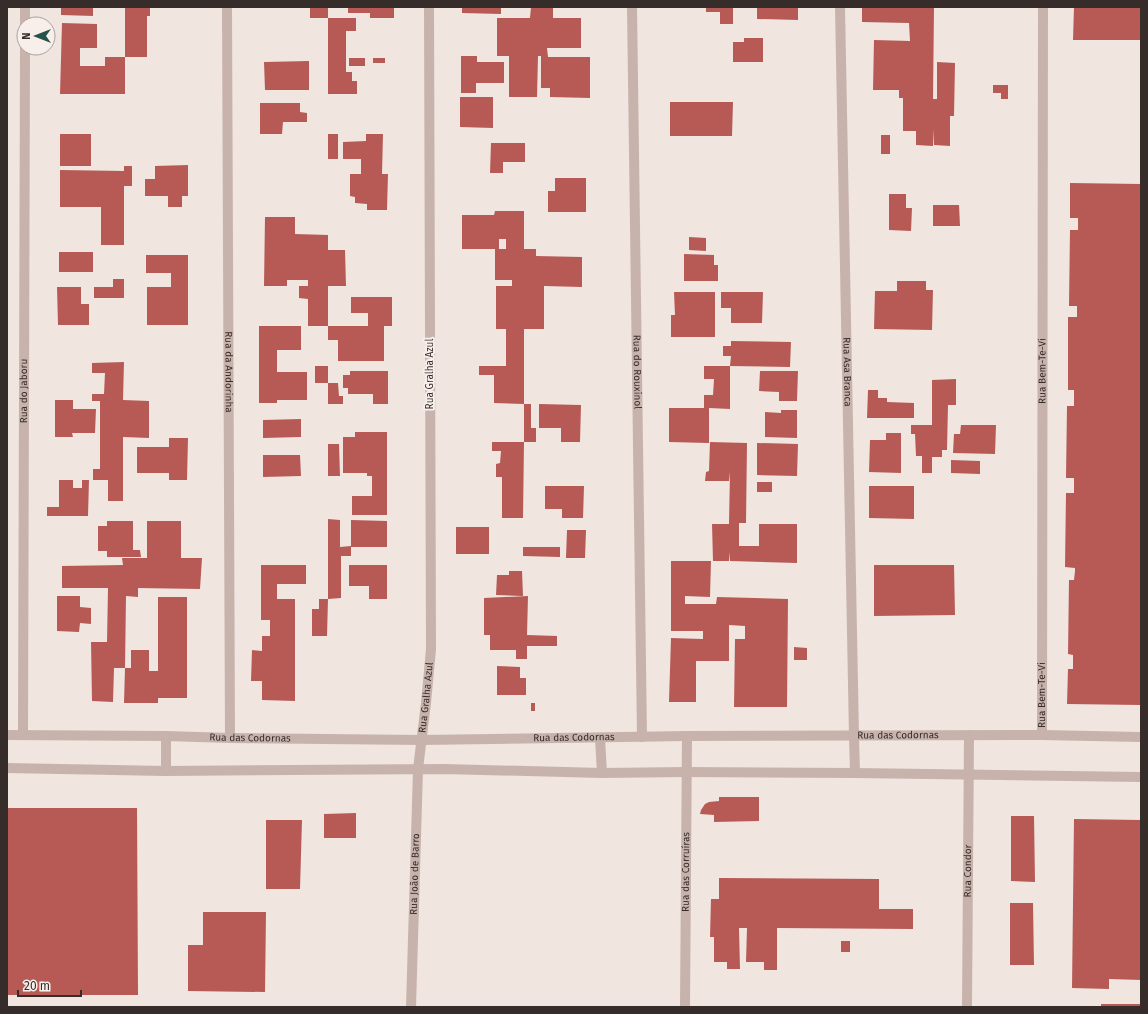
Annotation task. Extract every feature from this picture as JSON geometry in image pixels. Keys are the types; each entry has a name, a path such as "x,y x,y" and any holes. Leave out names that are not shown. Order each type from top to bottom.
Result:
{"street":[{"name":"Rua da Andorinha","path":"227,7 230,738"},
{"name":"Rua Gralha Azul","path":"421,740 431,649 429,7"},
{"name":"Rua do Rouxinol","path":"632,7 642,737"},
{"name":"Rua Asa Branca","path":"840,7 855,773"},
{"name":"Rua Bem-Te-Vi","path":"1042,735 1043,7"},
{"name":"Rua do Jaboru","path":"23,735 25,56"},
{"name":"Rua das Codornas","path":"7,735 421,740 686,736 1042,735 1141,737"},
{"name":"Rua Condor","path":"967,1007 969,735"},
{"path":"166,736 166,771"},
{"name":"Rua das Corruíras","path":"685,1007 686,736"},
{"path":"600,738 602,773"},
{"name":"Rua João de Barro","path":"411,1007 418,769 421,740"},
{"path":"7,768 166,771 418,769 602,773 855,773 1141,777"}],"building":[{"path":"61,7 93,7 93,16 61,15"},
{"path":"125,7 150,7 150,16 147,16 147,57 125,57"},
{"path":"310,7 328,7 328,18 310,18"},
{"path":"348,7 394,7 394,18 370,18 370,13 348,13"},
{"path":"462,7 501,7 501,14 462,13"},
{"path":"531,7 553,7 553,18 581,18 581,48 547,48 548,57 590,57 590,98 550,97 550,88 541,88 541,56 538,56 537,97 509,97 509,56 497,56 497,18 530,18"},
{"path":"706,7 733,7 733,24 720,24 720,12 706,12"},
{"path":"757,7 798,7 798,20 757,19"},
{"path":"862,7 934,7 933,99 937,99 937,62 955,63 954,116 950,116 950,146 934,145 934,129 933,146 916,145 916,131 903,131 903,98 899,98 899,90 873,90 874,40 910,41 909,23 862,22"},
{"path":"1074,7 1141,7 1141,40 1073,40"},
{"path":"328,18 356,18 356,31 346,31 346,72 352,72 352,81 357,81 357,94 328,94"},
{"path":"62,23 97,24 97,48 80,48 80,66 105,66 105,57 125,57 125,94 60,94"},
{"path":"744,38 763,38 763,62 733,62 733,42 744,42"},
{"path":"461,56 477,56 477,62 504,62 504,83 476,83 476,93 461,93"},
{"path":"349,58 365,58 365,66 349,66"},
{"path":"373,58 385,58 385,63 373,63"},
{"path":"309,61 309,90 265,90 264,62"},
{"path":"993,85 1008,85 1008,99 1001,99 1001,93 993,93"},
{"path":"460,97 493,97 493,128 460,127"},
{"path":"670,102 733,102 732,136 670,136"},
{"path":"260,103 300,103 300,112 307,113 307,122 283,122 282,134 260,134"},
{"path":"60,134 91,134 91,166 60,166"},
{"path":"328,134 338,134 338,159 328,159"},
{"path":"366,134 383,134 382,174 388,174 387,210 367,210 367,204 355,203 355,197 350,196 350,174 361,174 361,159 343,159 343,142 366,141"},
{"path":"881,135 890,135 890,154 881,154"},
{"path":"491,143 525,143 525,162 503,162 503,173 490,173"},
{"path":"188,165 188,196 182,196 182,207 168,207 168,196 145,196 145,179 155,179 155,166"},
{"path":"124,166 132,166 132,186 124,186 124,245 101,245 101,207 60,207 60,170 124,171"},
{"path":"555,178 586,178 586,212 548,212 548,191 555,191"},
{"path":"1070,183 1141,184 1141,705 1067,704 1068,669 1073,669 1073,655 1068,654 1069,580 1074,580 1075,571 1075,568 1065,567 1066,493 1074,493 1074,478 1066,478 1067,406 1074,406 1074,390 1068,390 1068,317 1077,317 1077,306 1069,306 1070,230 1078,230 1078,218 1070,218"},
{"path":"889,194 906,194 906,208 912,208 911,231 889,230"},
{"path":"933,205 959,205 960,226 933,226"},
{"path":"495,211 524,211 524,249 536,249 536,256 582,257 582,287 544,286 544,329 524,329 524,404 494,403 494,375 479,375 479,366 506,366 506,329 496,329 496,286 512,286 512,280 495,280 495,249 462,249 462,215 494,215","holes":["499,239 506,239 506,249 499,249"]},
{"path":"265,217 295,217 295,234 328,235 328,250 345,250 346,286 328,286 328,326 308,326 308,299 299,298 299,286 308,286 308,280 287,280 287,286 264,286"},
{"path":"689,237 706,238 706,251 689,250"},
{"path":"59,252 93,252 93,272 59,272"},
{"path":"684,254 714,255 714,265 718,265 718,281 684,281"},
{"path":"146,255 188,255 188,325 147,325 147,287 171,287 171,273 146,273"},
{"path":"113,279 124,279 124,298 94,298 94,287 113,287"},
{"path":"897,281 926,281 926,290 933,290 932,330 874,329 875,291 897,291"},
{"path":"57,287 81,287 81,304 89,304 89,325 58,325"},
{"path":"674,292 715,292 715,337 671,337 671,315 675,315"},
{"path":"721,292 763,292 762,323 731,323 731,308 721,308"},
{"path":"351,297 392,297 392,326 384,326 384,361 338,361 338,340 328,340 328,326 368,326 368,313 351,313"},
{"path":"259,326 301,326 301,350 277,350 277,372 307,372 307,400 277,400 277,403 259,403"},
{"path":"731,341 791,342 790,367 730,366 731,356 723,356 723,346 731,346"},
{"path":"124,362 123,400 149,401 149,438 123,437 123,501 108,501 108,480 93,480 93,469 100,469 100,401 92,401 92,394 104,394 105,373 92,373 92,363"},
{"path":"315,366 328,366 328,383 315,383"},
{"path":"704,366 730,366 730,409 709,408 709,443 669,442 669,408 704,408 704,395 713,395 714,379 704,379"},
{"path":"350,371 388,371 388,404 373,404 373,394 348,394 348,388 343,388 343,375 350,375"},
{"path":"760,371 798,371 797,401 779,401 779,392 759,391"},
{"path":"956,379 956,405 948,405 947,450 942,450 942,457 932,457 932,473 922,473 922,456 916,456 915,434 911,434 911,425 932,425 932,380"},
{"path":"328,383 338,383 339,396 343,396 343,404 328,404"},
{"path":"868,390 878,390 878,398 887,398 887,402 914,403 914,418 867,418"},
{"path":"55,400 73,400 73,409 96,409 95,433 72,433 73,437 55,437"},
{"path":"524,404 531,404 531,428 536,428 536,442 524,442"},
{"path":"539,404 581,405 580,442 561,442 561,428 539,428"},
{"path":"781,410 797,410 797,438 765,437 765,412 781,413"},
{"path":"301,419 301,437 263,438 263,420"},
{"path":"961,425 996,425 995,454 953,453 954,434 960,434"},
{"path":"355,432 387,432 387,515 352,515 352,496 372,496 372,476 367,476 367,473 343,473 343,437 355,437"},
{"path":"886,433 901,433 901,473 869,472 870,440 886,440"},
{"path":"169,438 188,438 187,480 169,480 169,473 137,473 137,447 169,447"},
{"path":"492,442 524,442 523,518 502,518 502,477 496,477 496,464 500,463 501,451 492,451"},
{"path":"710,442 747,443 746,523 739,523 739,546 759,546 759,524 797,524 797,563 730,561 730,552 729,561 713,561 712,524 729,524 730,472 729,481 705,481 706,472 709,471"},
{"path":"757,443 798,444 797,476 757,475"},
{"path":"328,444 339,444 340,476 328,476"},
{"path":"263,455 300,455 301,476 263,477"},
{"path":"951,460 980,461 980,474 951,473"},
{"path":"59,480 73,480 73,488 82,488 82,480 89,480 88,516 47,516 47,507 59,507"},
{"path":"757,482 772,482 772,492 757,492"},
{"path":"545,486 584,486 583,518 562,518 562,509 545,509"},
{"path":"869,486 914,486 914,519 869,518"},
{"path":"328,519 340,520 340,547 351,546 351,520 387,521 387,547 351,547 351,556 341,556 341,598 328,599"},
{"path":"107,521 133,521 133,550 140,550 141,557 107,557 107,551 98,551 98,526 107,526"},
{"path":"147,521 181,521 181,558 202,558 200,589 138,588 138,597 126,596 125,668 114,668 113,702 92,701 91,642 107,642 108,588 62,588 62,566 123,565 122,558 147,558"},
{"path":"456,527 489,527 489,554 456,554"},
{"path":"567,530 586,530 585,558 566,558"},
{"path":"523,547 560,547 560,557 523,556"},
{"path":"671,561 711,561 710,597 685,596 685,604 716,604 717,597 788,599 787,707 734,707 735,639 745,639 745,626 729,625 729,661 696,661 696,702 669,702 671,638 703,639 703,631 671,631"},
{"path":"261,565 306,565 306,584 277,584 277,599 295,599 295,701 262,700 262,681 251,681 252,650 262,651 262,636 270,636 270,620 261,620"},
{"path":"349,565 387,565 387,599 369,599 369,586 349,586"},
{"path":"874,565 954,565 955,615 874,616"},
{"path":"509,571 522,571 523,596 496,595 497,575 509,575"},
{"path":"57,596 80,596 80,607 91,608 91,624 80,623 79,632 57,631"},
{"path":"528,596 527,635 557,636 557,646 527,646 527,659 516,659 516,650 490,650 490,635 484,635 484,598"},
{"path":"158,597 187,597 187,698 158,698 158,703 124,703 125,668 131,668 131,650 149,650 149,671 158,671"},
{"path":"319,599 328,599 327,636 312,636 312,609 319,609"},
{"path":"794,647 807,648 807,660 794,660"},
{"path":"497,666 520,667 520,678 526,678 526,695 497,695"},
{"path":"531,703 535,703 535,711 531,711"},
{"path":"719,797 759,797 759,821 714,822 714,815 700,814 705,804 719,801"},
{"path":"7,808 137,808 138,995 7,995"},
{"path":"356,813 356,838 324,838 324,814"},
{"path":"1011,816 1034,816 1035,882 1011,881"},
{"path":"1074,819 1141,820 1141,980 1109,979 1109,989 1072,988"},
{"path":"266,820 302,820 300,889 266,889"},
{"path":"719,878 879,879 879,909 913,909 913,929 777,928 777,970 764,970 764,962 746,962 747,928 739,928 740,969 727,969 727,962 714,962 714,937 710,937 711,899 719,899"},
{"path":"1010,903 1033,903 1034,965 1010,965"},
{"path":"203,912 266,912 265,992 188,991 188,945 203,945"},
{"path":"841,941 850,941 850,952 841,952"},
{"path":"1101,1004 1141,1004 1141,1007 1101,1007"}]}
